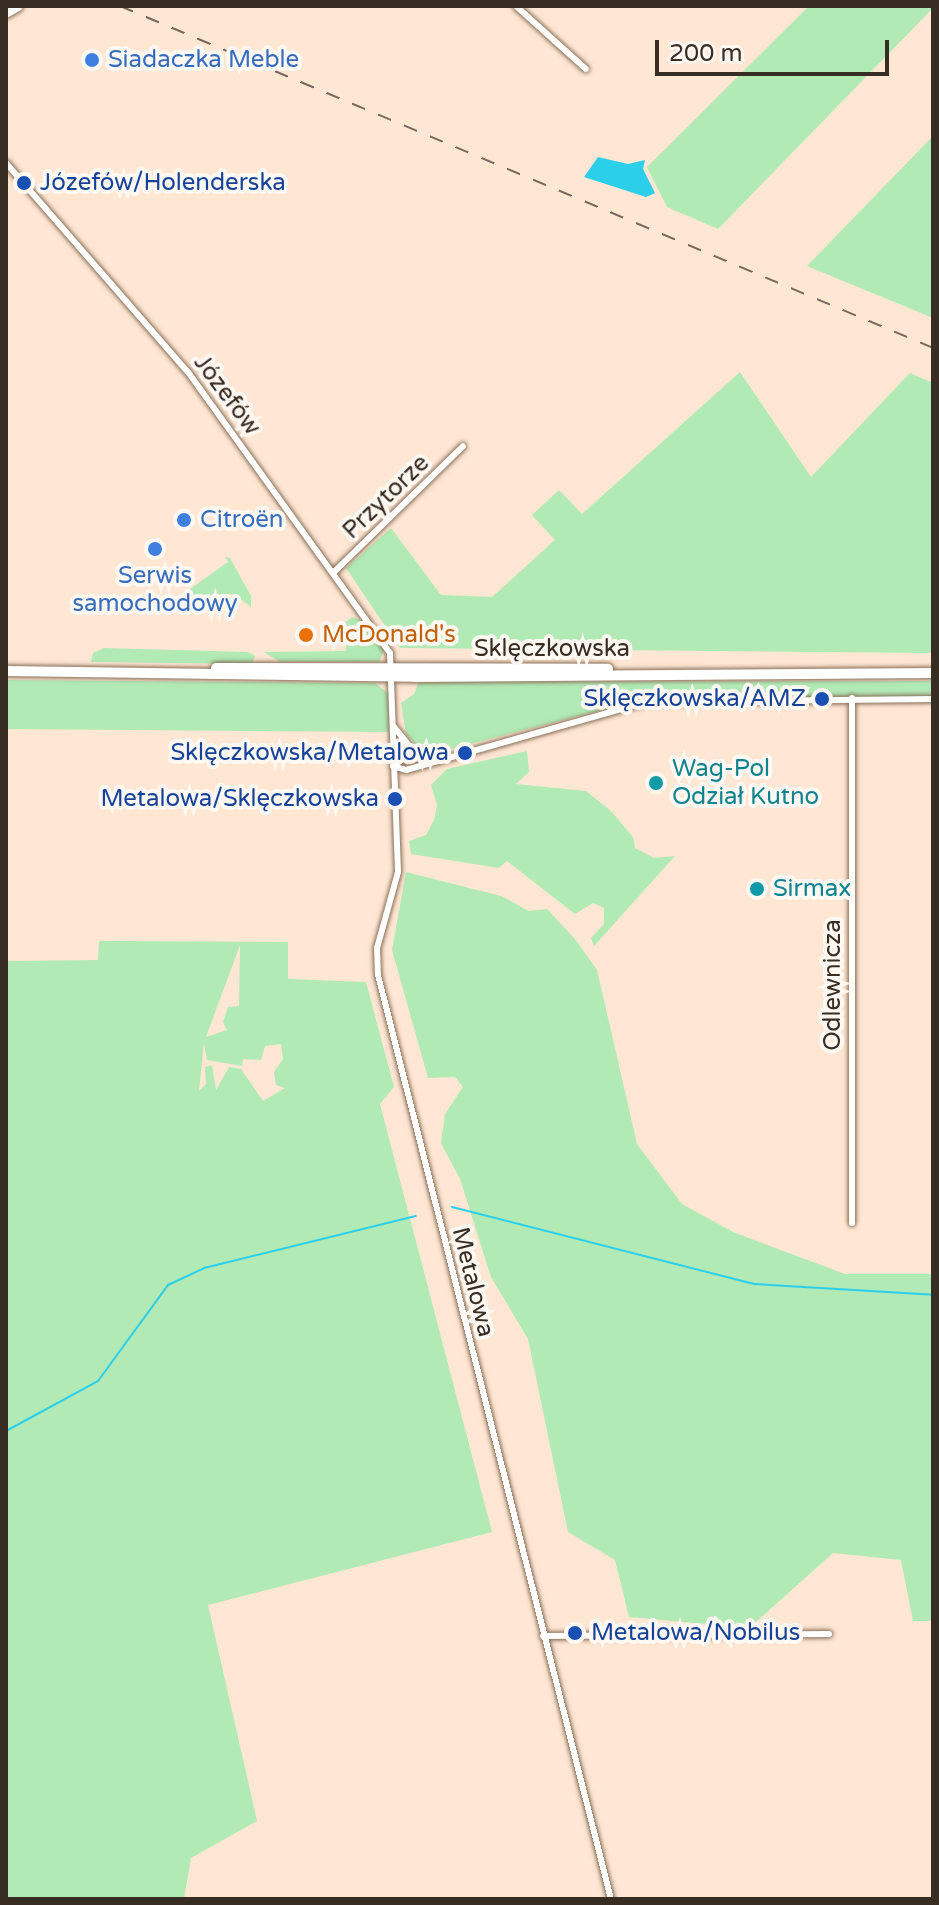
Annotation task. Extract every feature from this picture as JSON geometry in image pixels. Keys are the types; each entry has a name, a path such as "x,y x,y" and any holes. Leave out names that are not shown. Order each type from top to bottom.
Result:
{"main road":[{"path":"6,13 18,6"},
{"name":"Sklęczkowska","path":"6,671 933,673"}],"street":[{"path":"516,6 586,69"},
{"name":"Józefów","path":"6,163 188,372 390,653 392,672"},
{"name":"Przytorze","path":"334,572 463,446"},
{"name":"Metalowa","path":"392,672 398,872 377,948 378,975 611,1899"},
{"name":"Odlewnicza","path":"852,698 852,1223"},
{"path":"393,766 406,770 647,702 933,699"},
{"path":"393,726 417,755"},
{"path":"393,766 417,755 439,759"},
{"path":"543,1636 829,1634"}],"green space":[{"path":"809,6 933,8 718,229 667,207 647,167"},
{"path":"933,136 933,318 807,266"},
{"path":"740,372 811,477 910,373 933,383 933,653 400,648 346,568 391,528 441,595 492,597 555,540 532,515 559,490 582,514"},
{"path":"225,557 230,558 251,596 251,607 234,594 193,595 190,589 228,562"},
{"path":"352,617 361,620 384,650 379,662 280,662 264,652 346,651 347,626 341,626"},
{"path":"104,648 248,652 255,656 252,664 91,662 93,653"},
{"path":"6,680 375,683 388,693 389,732 6,729"},
{"path":"933,681 933,697 641,700 431,754 419,749 406,734 401,703 414,694 419,682"},
{"path":"527,751 529,772 516,784 586,791 611,811 633,837 635,848 654,858 675,856 594,946 591,938 604,924 604,908 593,903 575,914 507,861 499,868 411,854 409,841 426,835 434,820 437,805 431,785 447,769"},
{"path":"406,872 501,896 529,911 547,909 575,939 597,970 637,1144 682,1204 733,1232 845,1274 933,1274 933,1621 913,1621 901,1560 833,1553 749,1628 629,1617 615,1560 568,1532 528,1339 491,1277 460,1179 441,1143 445,1114 463,1087 455,1077 428,1078 392,950"},
{"path":"99,941 288,942 288,979 366,982 394,1087 380,1104 492,1532 208,1605 257,1821 191,1858 184,1899 6,1899 6,961 98,960","holes":["240,945 239,1006 228,1007 223,1022 227,1030 206,1037","204,1043 207,1060 242,1066 243,1059 261,1060 265,1046 281,1044 283,1059 274,1072 276,1085 285,1088 263,1101 241,1069 229,1067 216,1090 212,1065 205,1067 206,1084 199,1091"]}],"water":[{"path":"598,157 628,164 645,160 643,169 655,193 646,197 584,177"}],"waterway":[{"path":"452,1207 755,1284 933,1295"},
{"path":"6,1431 98,1381 168,1285 204,1268 416,1216"}],"railway":[{"path":"120,6 933,348"}],"place":[{"name":"Siadaczka Meble","path":"92,60"},
{"name":"Józefów/Holenderska","path":"24,183"},
{"name":"Citroën","path":"184,520"},
{"name":"Serwis samochodowy","path":"155,549"},
{"name":"McDonald's","path":"306,635"},
{"name":"Sklęczkowska/AMZ","path":"822,699"},
{"name":"Sklęczkowska/Metalowa","path":"465,753"},
{"name":"Wag-Pol Odział Kutno","path":"656,783"},
{"name":"Metalowa/Sklęczkowska","path":"395,799"},
{"name":"Sirmax","path":"757,889"},
{"name":"Metalowa/Nobilus","path":"575,1633"}]}
